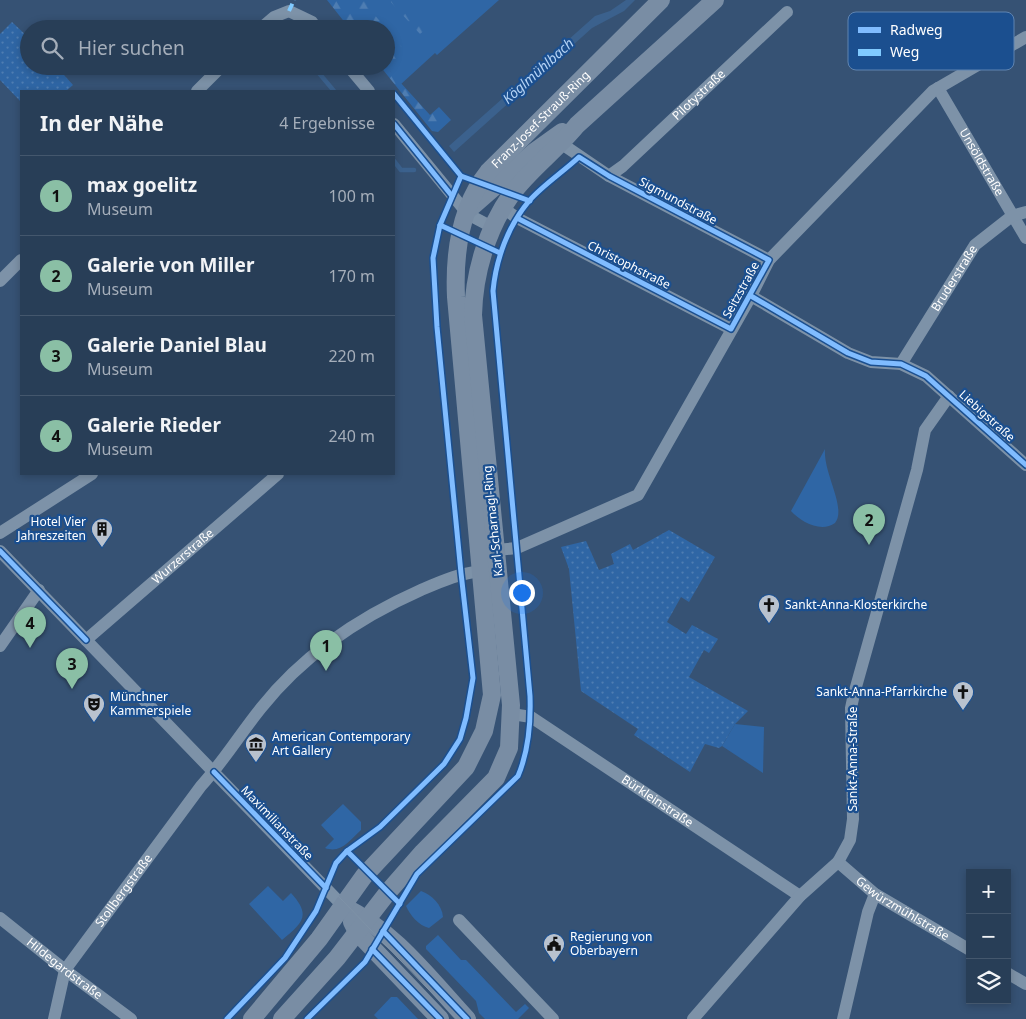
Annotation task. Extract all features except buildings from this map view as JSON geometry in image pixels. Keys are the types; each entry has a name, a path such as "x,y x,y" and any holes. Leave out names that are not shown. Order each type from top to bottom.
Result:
{"main road":[{"name":"Franz-Josef-Strauß-Ring","path":"467,212 479,183 488,172 661,0"},
{"name":"Franz-Josef-Strauß-Ring","path":"467,212 553,137 576,124 715,0"},
{"name":"Franz-Josef-Strauß-Ring","path":"503,208 524,180 562,144 576,124"},
{"name":"Karl-Scharnagl-Ring","path":"282,1019 423,852 483,794 496,778 506,760 512,714 473,315 476,276 503,208"},
{"name":"Karl-Scharnagl-Ring","path":"257,1016 319,939 364,876 466,767 476,750 492,701 456,278 457,251 467,212"},
{"path":"476,750 495,749 506,760"},
{"name":"Maximilianstraße","path":"343,906 368,918 398,944 467,1019"},
{"name":"Maximilianstraße","path":"343,906 357,932 440,1019"}],"street":[{"path":"270,20 289,11 308,20"},
{"name":"Pilotystraße","path":"608,176 623,166 787,12"},
{"name":"Seitzstraße","path":"1014,44 1026,37"},
{"name":"Seitzstraße","path":"496,550 517,548 638,495 751,296 769,260 938,88 969,70"},
{"path":"198,90 213,75"},
{"path":"356,75 368,90"},
{"name":"Unsöldstraße","path":"938,88 1026,238"},
{"path":"395,125 467,212 494,228"},
{"name":"Sigmundstraße","path":"562,144 608,176 769,260"},
{"name":"Christophstraße","path":"503,208 517,218 731,329"},
{"name":"Bruderstraße","path":"901,364 975,245 1012,216 1026,212"},
{"path":"0,281 20,261"},
{"path":"751,296 848,353 871,362 901,364"},
{"name":"Liebigstraße","path":"901,364 934,382 1026,465"},
{"name":"Sankt-Anna-Straße","path":"693,1019 800,896 838,862 850,840 853,819 851,708 854,694 914,479 925,430 949,396"},
{"path":"0,533 90,475"},
{"name":"Wurzerstraße","path":"86,640 277,475"},
{"name":"Maximilianstraße","path":"0,551 343,906"},
{"name":"Stollbergstraße","path":"54,1019 65,970 261,707 281,686 330,641 374,613 460,573 482,571"},
{"path":"0,646 39,590"},
{"name":"Bürkleinstraße","path":"512,714 531,716 800,896"},
{"name":"Gewürzmühlstraße","path":"838,862 875,894 966,948"},
{"path":"843,1019 868,912 875,894"},
{"name":"Hildegardstraße","path":"0,918 131,1019"},
{"path":"458,920 553,1019"},
{"path":"1011,975 1026,984"}],"green space":[{"path":"327,0 373,0 367,6 379,20 343,20"},
{"path":"330,0 499,0 400,85 393,75 395,75 395,20 369,20"},
{"path":"389,0 400,0 426,29 420,34"},
{"path":"12,22 20,30 20,75 64,75 73,85 67,90 20,90 20,101 0,80 0,34"},
{"path":"395,39 406,52 395,62"},
{"path":"387,75 394,75 430,115 439,107 451,120 438,132 432,131"},
{"path":"825,449 827,469 837,499 838,516 835,523 824,527 811,525 791,511"},
{"path":"669,530 715,557 689,602 681,597 667,622 686,634 692,625 718,639 709,653 704,650 689,677 748,711 735,724 722,746 719,748 705,744 690,772 634,735 638,729 581,691 569,569 561,547 586,541 599,570 614,564 611,554 630,544 633,550"},
{"path":"735,724 764,727 763,773 722,746"},
{"path":"343,804 361,822 361,830 341,848 325,848 334,839 321,825"},
{"path":"268,886 283,901 291,893 303,913 299,924 282,940 249,904"},
{"path":"421,891 436,901 441,908 443,917 429,928 415,920 406,906"},
{"path":"438,935 461,960 466,960 516,1012 525,1004 529,1008 518,1019 485,1019 479,1013 476,1001 426,949 426,946"},
{"path":"391,997 397,997 418,1019 378,1019 374,1015"}],"water":[{"name":"Köglmühlbach","path":"626,0 635,0 624,11 592,28 454,152 449,146 595,16 610,11"}],"waterway":[{"path":"321,75 333,90"},
{"path":"395,162 401,170 414,170"}],"tram line":[{"path":"0,546 457,1019"}],"marked path":[{"path":"289,11 294,0"}],"cycle path":[{"path":"395,95 461,176 530,201"},
{"path":"395,125 452,196"},
{"path":"307,1019 365,962 417,874 518,776 525,756 530,727 530,696 493,291 500,255 515,221 522,211 529,201 579,157 609,176 769,260 731,329 517,218"},
{"path":"227,1019 285,958 316,911 336,863 347,851 380,827 444,764 460,739 466,718 473,678 437,327 433,258 440,225 461,176"},
{"path":"440,225 500,253"},
{"path":"751,296 848,353 871,362 901,364 926,376 1026,465"},
{"path":"0,551 86,640"},
{"path":"214,772 326,888"},
{"path":"347,851 400,904"},
{"path":"383,931 467,1019"},
{"path":"372,949 440,1019"}],"place":[{"name":"Galerie von Miller","path":"869,545"},
{"name":"Hotel Vier Jahreszeiten","path":"102,548"},
{"name":"Sankt-Anna-Klosterkirche","path":"769,624"},
{"name":"Galerie Rieder","path":"30,648"},
{"name":"max goelitz","path":"326,671"},
{"name":"Galerie Daniel Blau","path":"72,689"},
{"name":"Sankt-Anna-Pfarrkirche","path":"963,711"},
{"name":"Münchner Kammerspiele","path":"94,723"},
{"name":"American Contemporary Art Gallery","path":"256,763"},
{"name":"Regierung von Oberbayern","path":"554,963"}]}
